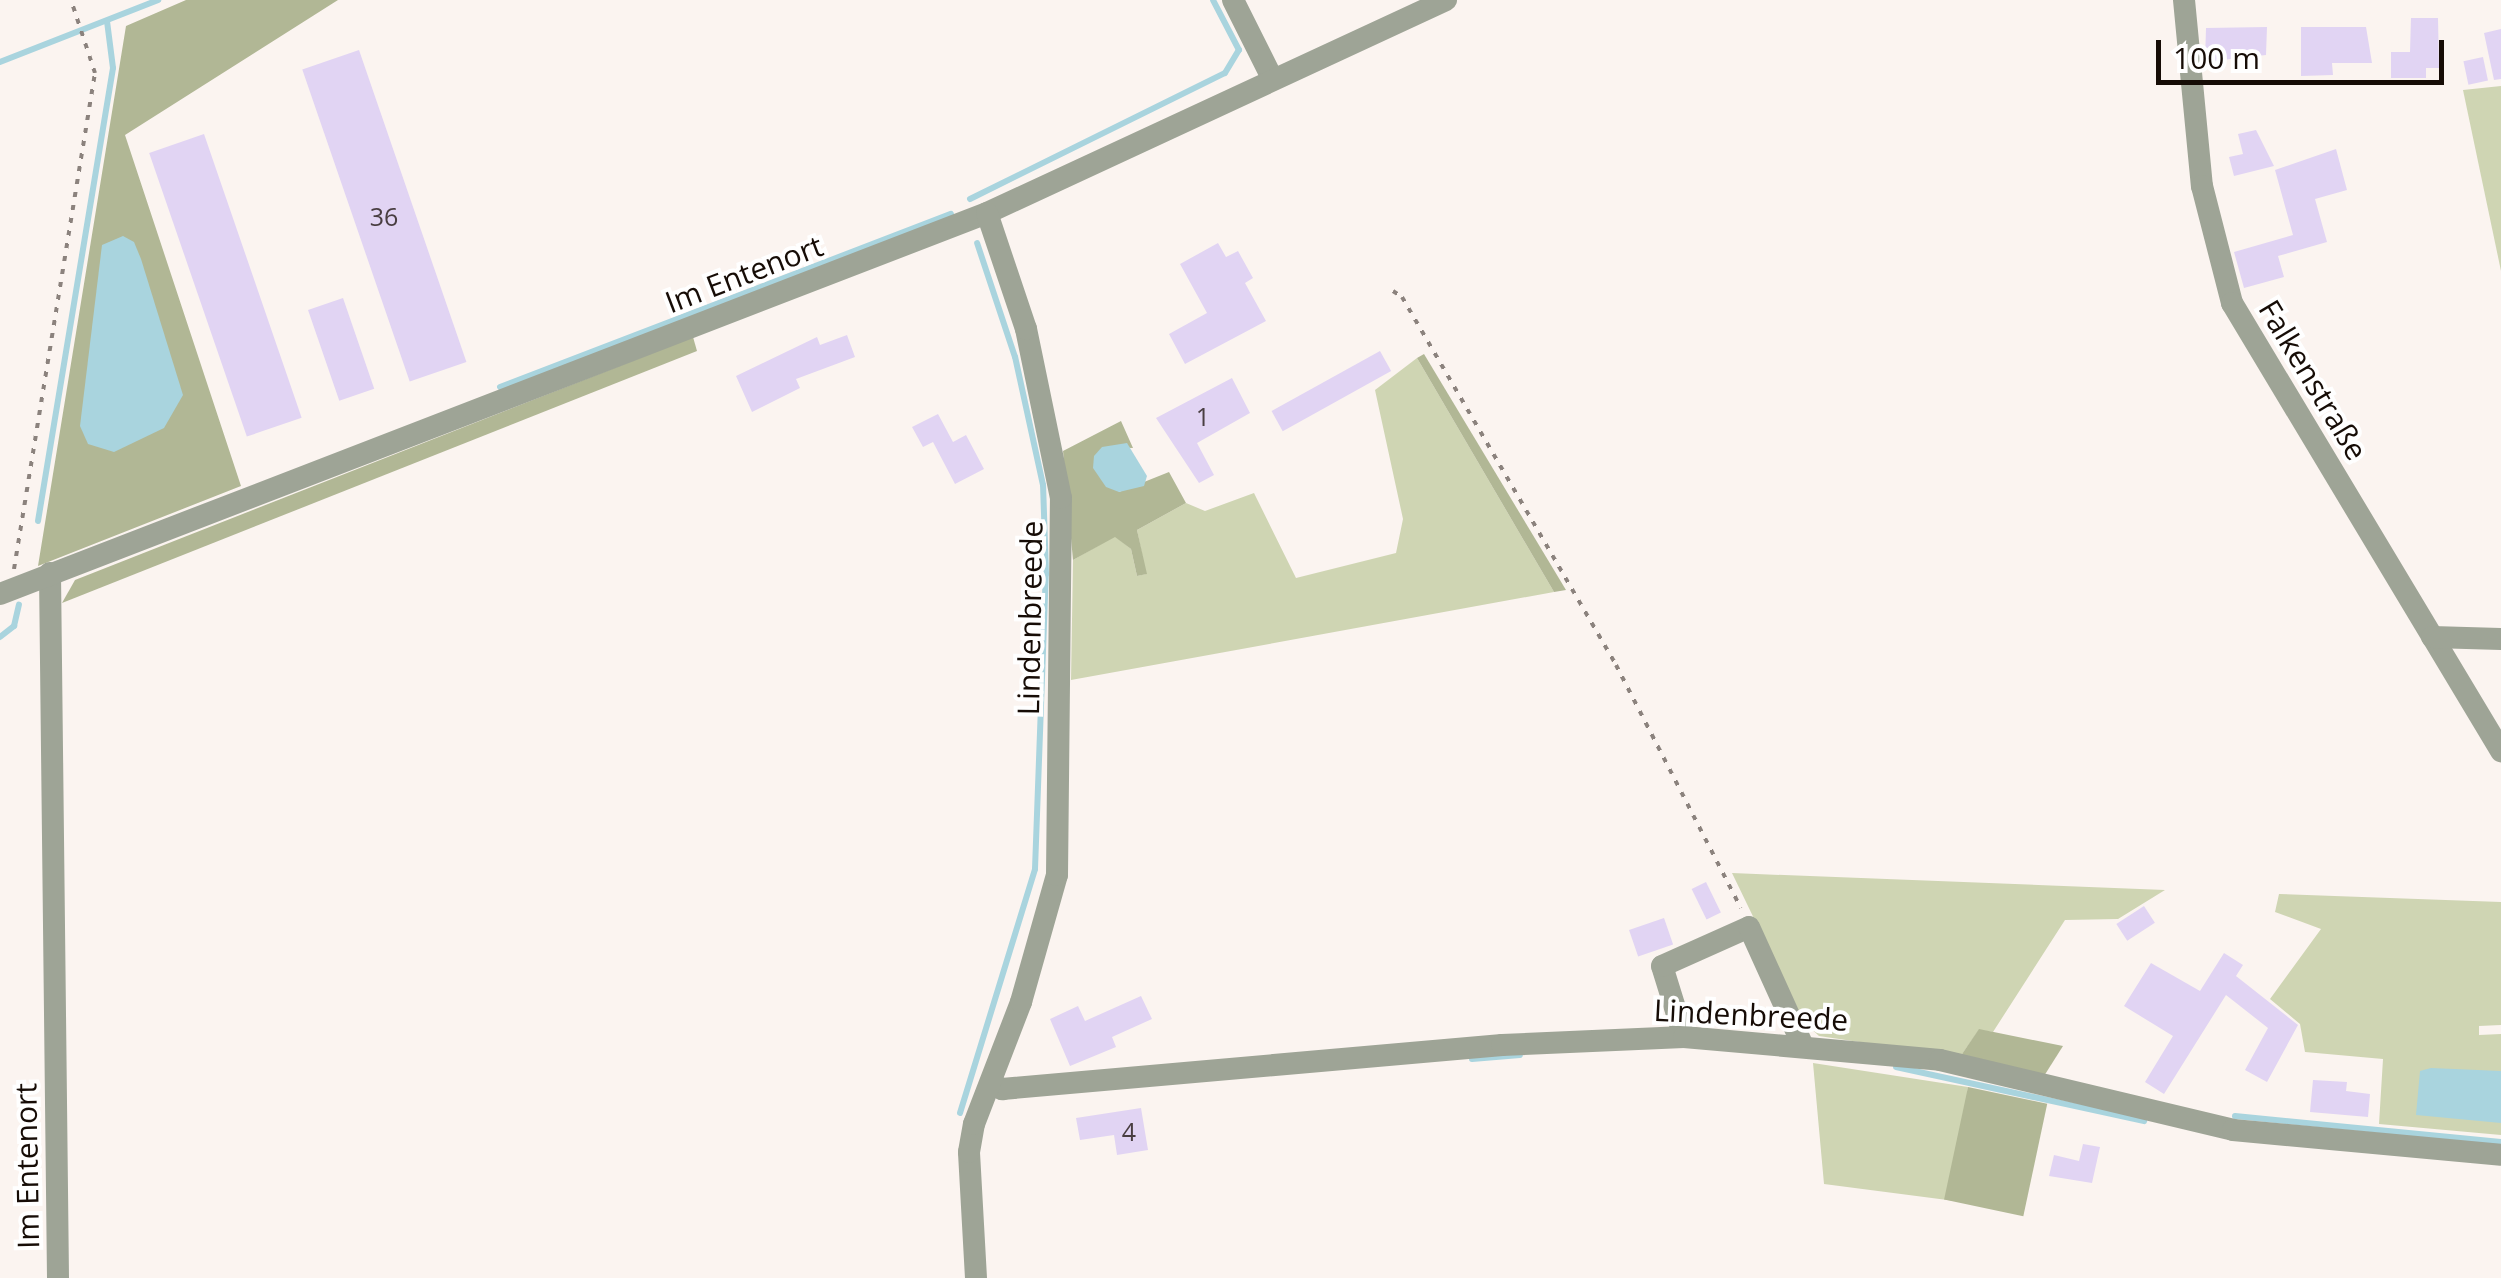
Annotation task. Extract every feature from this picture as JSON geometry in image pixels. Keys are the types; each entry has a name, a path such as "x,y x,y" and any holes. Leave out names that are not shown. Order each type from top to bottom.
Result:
{"street":[{"path":"1233,0 1273,80"},
{"name":"Im Entenort","path":"7,589 987,213 1446,0"},
{"name":"Falkenstraße","path":"2184,0 2202,186 2232,303 2501,751"},
{"name":"Lindenbreede","path":"976,1278 969,1152 1057,875 1062,498 1026,329 987,213"},
{"name":"Im Entenort","path":"50,573 58,1278"},
{"path":"2432,637 2501,639"},
{"path":"1684,1037 1662,966 1749,927 1802,1044"},
{"name":"Lindenbreede","path":"990,1083 1002,1089 1502,1044 1684,1037 1802,1044 1940,1060 2233,1130 2501,1155"}],"path":[{"path":"7,589 95,73 73,19 71,0"},
{"path":"1393,292 1402,297 1616,665 1749,927"}],"green space":[{"path":"186,0 338,0 125,135 241,486 38,566 126,26"},
{"path":"2501,86 2501,271 2463,90"},
{"path":"693,337 697,351 62,603 75,580"},
{"path":"1424,354 1566,590 1554,592 1417,358"},
{"path":"1417,358 1554,592 1071,680 1073,560 1115,536 1131,549 1137,576 1146,574 1137,530 1186,503 1205,511 1254,493 1296,578 1396,553 1403,519 1375,390"},
{"path":"1121,421 1133,448 1102,447 1119,492 1169,472 1186,503 1137,530 1147,574 1137,576 1131,549 1115,537 1073,560 1063,451"},
{"path":"1732,873 2165,890 2118,919 2065,920 1993,1032 1979,1030 1960,1057 1819,1036 1804,1022"},
{"path":"2279,894 2501,902 2501,1025 2479,1026 2479,1035 2501,1034 2501,1135 2379,1124 2383,1059 2305,1052 2300,1024 2270,999 2321,929 2275,912"},
{"path":"1979,1029 2063,1046 2044,1076 1960,1057"},
{"path":"1813,1063 1968,1087 1955,1201 1824,1184"},
{"path":"1968,1087 2047,1104 2023,1216 1944,1199"}],"water":[{"path":"123,236 134,242 141,259 183,395 164,428 114,452 88,444 80,426 102,245"},
{"path":"1127,443 1147,476 1144,486 1119,492 1106,487 1093,468 1094,456 1102,447"},
{"path":"2420,1071 2501,1071 2501,1123 2416,1115"}],"building":[{"path":"2411,18 2438,18 2439,68 2426,68 2426,78 2391,78 2391,52 2410,52"},
{"path":"2267,27 2266,55 2205,62 2206,28"},
{"path":"2301,27 2366,27 2372,63 2332,63 2333,75 2301,76"},
{"path":"2501,29 2501,79 2494,80 2484,33"},
{"path":"359,50 466,362 410,382 302,70"},
{"path":"2483,57 2488,80 2468,85 2463,61"},
{"path":"2256,130 2274,166 2234,176 2229,157 2243,154 2238,134"},
{"path":"204,134 302,418 247,437 149,153"},
{"path":"2336,149 2347,190 2315,199 2327,242 2278,256 2284,277 2244,288 2234,252 2293,235 2275,170"},
{"path":"1218,243 1226,257 1238,251 1253,278 1245,283 1266,321 1185,364 1169,334 1207,313 1180,264"},
{"path":"343,298 374,389 339,401 308,310"},
{"path":"847,335 855,357 796,379 800,388 752,412 736,376 817,337 820,345"},
{"path":"1380,351 1391,371 1283,431 1272,411"},
{"path":"1232,378 1250,413 1197,443 1214,475 1199,483 1156,418"},
{"path":"938,414 953,442 966,435 984,469 955,484 933,442 923,447 912,427"},
{"path":"1706,882 1721,913 1707,920 1692,889"},
{"path":"2144,906 2155,923 2127,941 2116,924"},
{"path":"1664,918 1673,944 1638,957 1629,930"},
{"path":"2224,953 2243,965 2236,976 2298,1025 2267,1082 2245,1070 2268,1028 2226,995 2164,1094 2145,1082 2173,1036 2124,1006 2151,963 2200,991"},
{"path":"1141,996 1152,1019 1112,1037 1116,1047 1070,1066 1050,1019 1078,1006 1085,1021"},
{"path":"2313,1080 2347,1082 2346,1091 2370,1094 2368,1117 2310,1112"},
{"path":"1141,1108 1148,1150 1117,1155 1114,1135 1080,1140 1076,1118"},
{"path":"2083,1144 2100,1147 2092,1183 2049,1176 2054,1155 2079,1161"}],"waterway":[{"path":"0,62 158,0"},
{"path":"970,199 1225,73 1239,50 1213,0"},
{"path":"38,521 113,68 107,21"},
{"path":"500,387 951,214"},
{"path":"960,1113 1035,869 1046,574 1043,485 1015,357 977,243"},
{"path":"0,637 14,626 19,605"},
{"path":"1472,1059 1520,1055"},
{"path":"1896,1067 2144,1121"},
{"path":"2235,1116 2501,1142"}]}
